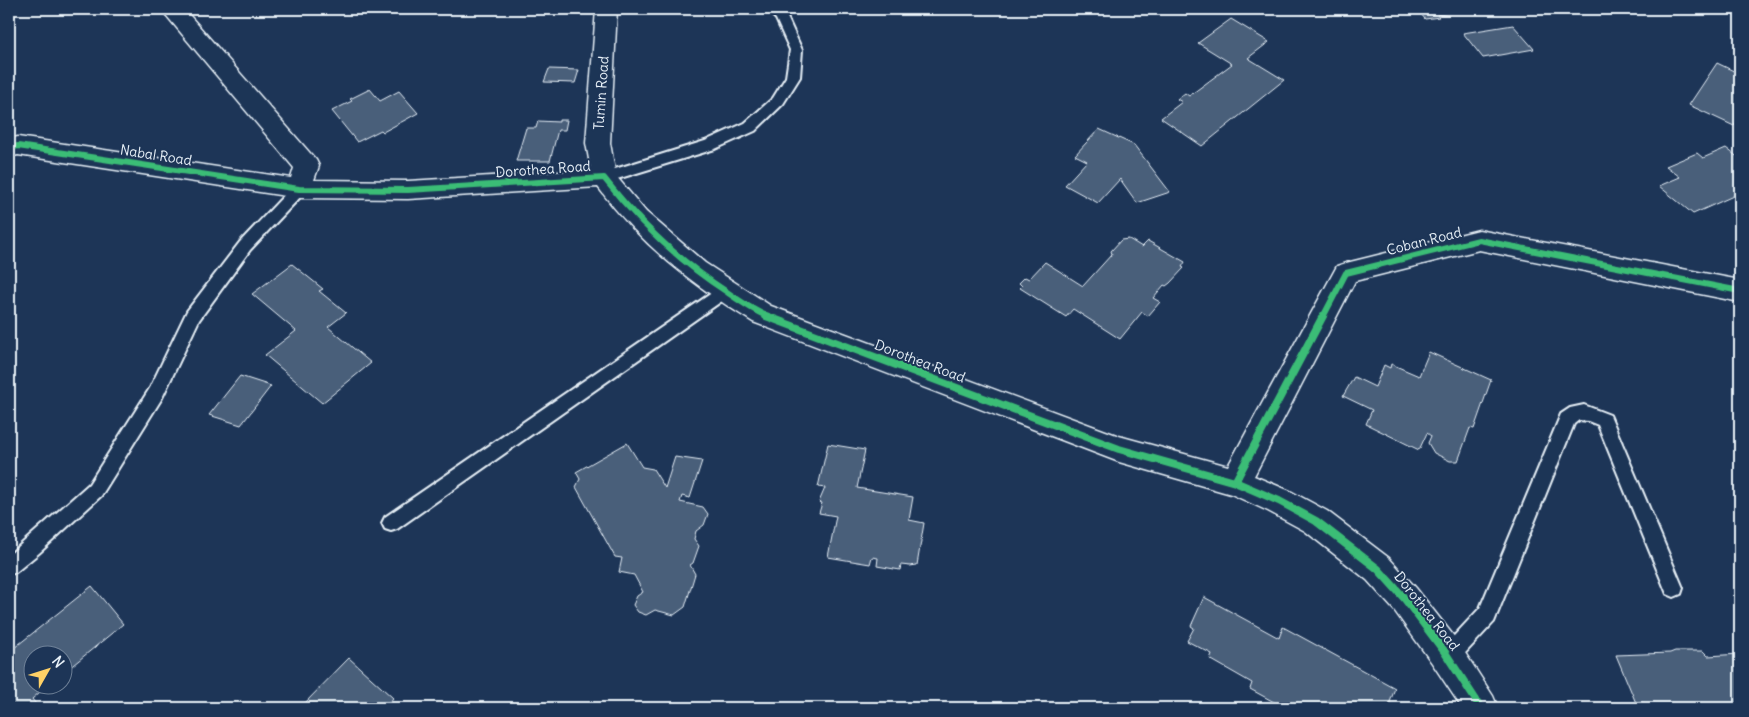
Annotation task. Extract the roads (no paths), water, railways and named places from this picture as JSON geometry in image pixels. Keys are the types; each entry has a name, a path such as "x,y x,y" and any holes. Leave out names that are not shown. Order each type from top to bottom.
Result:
{"street":[{"path":"172,9 307,166 299,189"},
{"name":"Tumin Road","path":"604,178 598,143 607,9"},
{"name":"Nabal Road","path":"9,148 18,146 299,189"},
{"name":"Dorothea Road","path":"299,189 408,190 604,178 632,214 674,254 724,292 762,314 1110,446 1234,482 1278,501 1316,521 1378,569 1405,599 1448,657 1481,708"},
{"name":"Coban Road","path":"1234,482 1346,273 1479,240 1740,291"}],"lane":[{"path":"604,178 710,145 750,127 778,101 794,77 796,50 781,17 772,9"},
{"path":"9,566 33,547 95,490 156,393 193,316 244,246 299,189"},
{"path":"391,522 724,292"},
{"path":"1448,657 1487,615 1567,419 1573,413 1585,411 1604,420 1674,588"}]}
